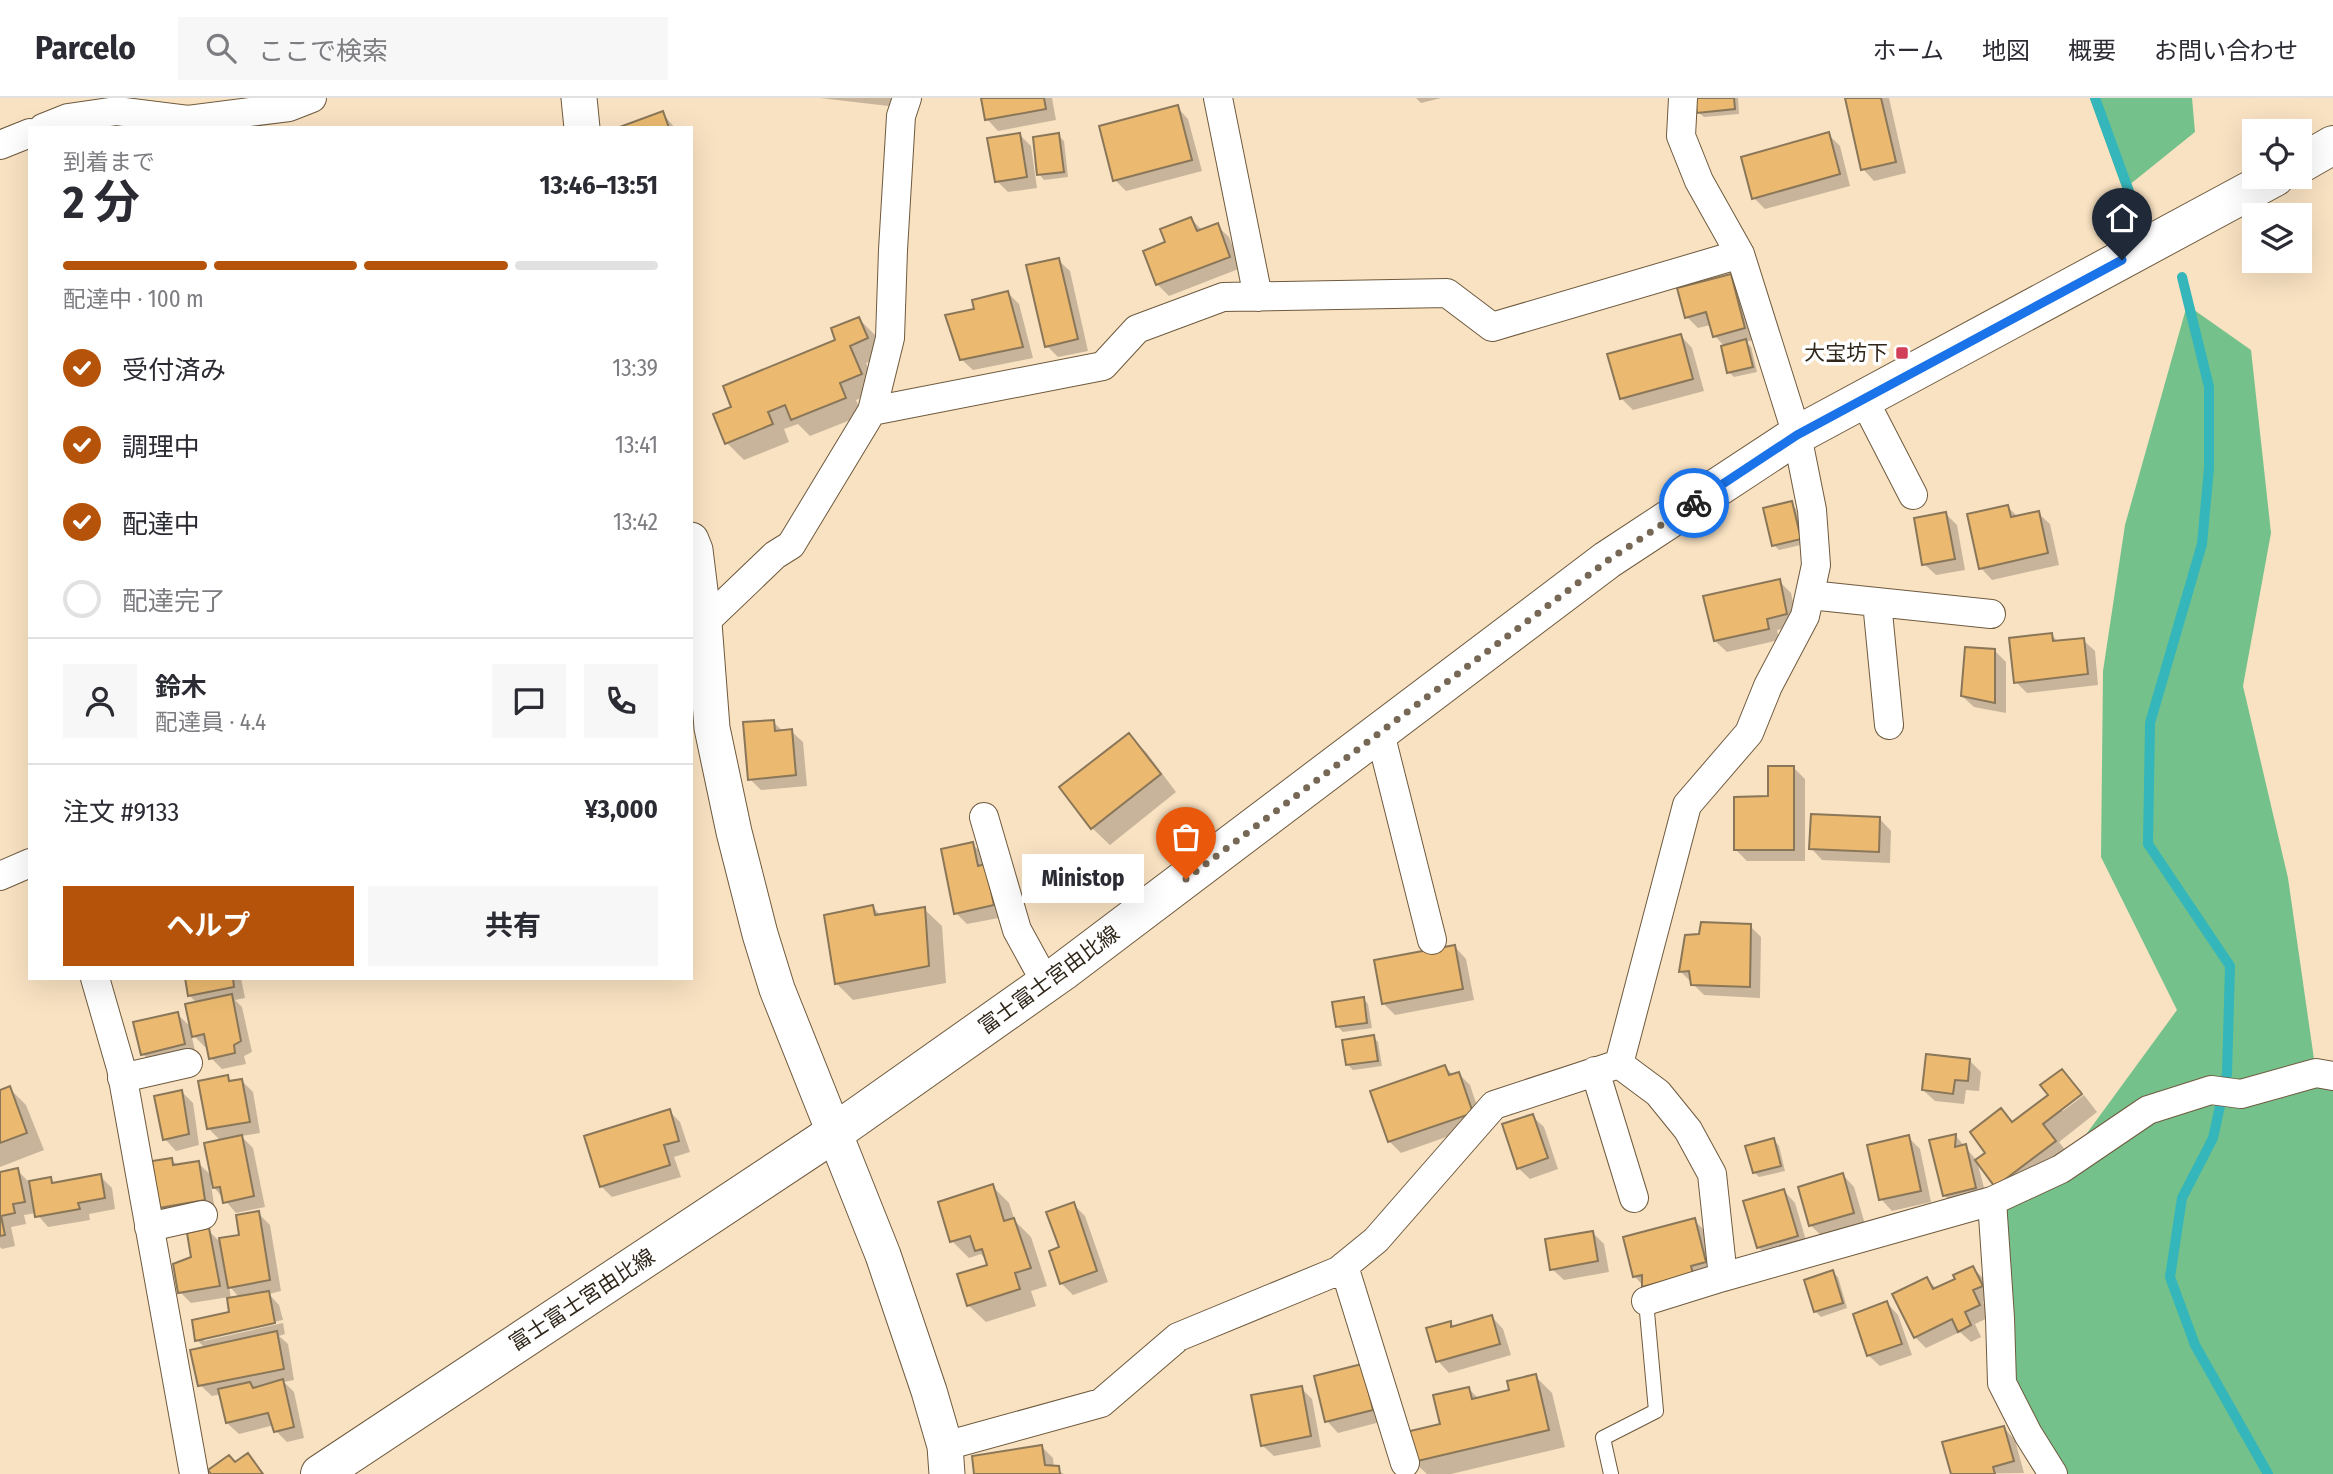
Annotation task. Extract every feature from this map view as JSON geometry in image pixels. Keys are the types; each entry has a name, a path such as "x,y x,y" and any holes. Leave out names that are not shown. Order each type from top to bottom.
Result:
{"main road":[{"path":"2312,157 2333,145"},
{"name":"富士富士宮由比線","path":"320,1474 834,1133 1045,983 1607,561 1797,435 2253,189"}],"street":[{"path":"48,126 68,118 117,111 188,120 289,107 312,98"},
{"path":"579,98 582,126"},
{"path":"698,624 775,555 792,545 872,411 890,338 901,116 907,98"},
{"path":"1218,98 1258,297"},
{"path":"1634,1198 1607,1068 1687,805 1749,733 1768,686 1805,616 1816,565 1812,510 1797,435 1740,254 1699,181 1681,136 1682,98"},
{"path":"0,145 28,134"},
{"path":"872,411 1103,366 1137,329 1223,297 1447,293 1492,327 1740,254"},
{"path":"1864,400 1913,495"},
{"path":"693,545 698,624 712,728 734,832 777,989 883,1255 929,1391 946,1460 1101,1403 1178,1337 1338,1271 1376,1240 1494,1105 1607,1068 1658,1093 1688,1130 1712,1174 1723,1277"},
{"path":"1810,595 1991,614"},
{"path":"1877,602 1889,725"},
{"path":"1380,733 1432,940"},
{"path":"984,817 1017,930 1045,983"},
{"path":"96,980 122,1078 194,1474"},
{"path":"122,1078 188,1063"},
{"path":"1646,1301 1992,1201 2061,1169 2148,1110 2211,1090 2241,1094 2316,1073 2333,1076"},
{"path":"1992,1201 2002,1383 2028,1434 2053,1474"},
{"path":"149,1227 203,1215"},
{"path":"1345,1266 1405,1463"}],"lane":[{"path":"1611,1474 1603,1438 1656,1411 1646,1301"}],"green space":[{"path":"2090,98 2192,98 2195,132 2123,190"},
{"path":"2187,305 2251,350 2271,533 2243,686 2288,878 2316,1073 2333,1073 2333,1474 2056,1474 2012,1402 1996,1212 2052,1181 2177,1010 2101,857 2103,671 2125,525"}],"building":[{"path":"981,98 1044,98 1046,109 985,120"},
{"path":"1695,98 1734,98 1735,109 1697,113"},
{"path":"1845,98 1881,98 1896,162 1861,170"},
{"path":"1178,105 1192,160 1113,181 1099,126"},
{"path":"663,111 668,126 622,126"},
{"path":"1829,132 1840,174 1752,199 1741,157"},
{"path":"1020,133 1027,177 995,182 987,138"},
{"path":"1059,133 1064,172 1037,175 1033,137"},
{"path":"1191,217 1197,231 1218,223 1230,257 1156,285 1143,251 1165,242 1160,229"},
{"path":"1059,258 1078,339 1045,347 1026,265"},
{"path":"1731,274 1745,328 1713,337 1706,312 1685,318 1677,288"},
{"path":"1008,291 1023,347 960,360 945,315 974,309 972,300"},
{"path":"859,317 868,338 850,346 862,374 840,383 846,398 791,420 785,405 768,412 773,424 725,444 713,414 731,407 723,386 835,340 831,328"},
{"path":"1681,334 1693,379 1620,399 1607,354"},
{"path":"1746,339 1753,367 1727,373 1721,346"},
{"path":"1792,501 1801,539 1772,546 1763,508"},
{"path":"2008,505 2011,517 2039,511 2048,553 1979,569 1967,514"},
{"path":"1946,512 1955,559 1922,565 1914,518"},
{"path":"1780,579 1787,614 1767,619 1769,629 1714,641 1703,596"},
{"path":"2052,633 2053,641 2084,638 2088,674 2014,683 2009,638"},
{"path":"1965,647 1995,649 1995,703 1961,696"},
{"path":"774,720 775,731 792,729 796,775 748,780 743,722"},
{"path":"1129,733 1161,774 1091,829 1059,787"},
{"path":"1768,766 1794,766 1794,850 1734,850 1734,797 1768,796"},
{"path":"1811,814 1880,817 1879,852 1809,849"},
{"path":"973,842 978,866 985,864 994,905 954,914 941,849"},
{"path":"873,905 875,915 925,907 929,966 835,984 824,915"},
{"path":"1701,922 1751,924 1750,987 1691,985 1689,971 1679,972 1685,935 1699,934"},
{"path":"1455,945 1463,989 1382,1004 1374,960"},
{"path":"185,980 233,980 234,987 188,996"},
{"path":"232,994 241,1041 234,1045 235,1053 209,1059 204,1034 192,1037 185,1004"},
{"path":"1364,997 1367,1023 1336,1027 1332,1002"},
{"path":"178,1012 185,1044 141,1055 133,1022"},
{"path":"1374,1035 1378,1061 1346,1065 1342,1040"},
{"path":"1926,1054 1970,1059 1968,1081 1955,1080 1953,1094 1922,1090"},
{"path":"1445,1065 1449,1075 1459,1072 1473,1113 1388,1142 1370,1091"},
{"path":"2062,1069 2082,1094 2043,1124 2056,1141 1995,1187 1975,1160 1985,1153 1970,1132 2001,1108 2012,1122 2048,1095 2040,1085"},
{"path":"228,1075 229,1081 242,1079 250,1122 207,1129 198,1081"},
{"path":"10,1086 27,1133 0,1143 0,1090"},
{"path":"182,1090 189,1134 163,1140 154,1096"},
{"path":"670,1109 679,1141 664,1145 670,1165 600,1187 584,1136"},
{"path":"1533,1114 1548,1158 1517,1169 1502,1124"},
{"path":"1956,1134 1955,1147 1966,1144 1976,1188 1943,1196 1929,1140"},
{"path":"242,1135 254,1196 223,1203 220,1187 213,1188 204,1143"},
{"path":"1909,1135 1921,1191 1879,1200 1867,1145"},
{"path":"1774,1138 1781,1166 1753,1173 1745,1146"},
{"path":"172,1158 173,1165 199,1161 205,1200 159,1208 152,1161"},
{"path":"18,1168 25,1202 13,1204 15,1213 1,1216 5,1235 0,1236 0,1172"},
{"path":"1843,1173 1854,1213 1809,1226 1798,1187"},
{"path":"101,1174 105,1198 78,1203 80,1209 35,1217 29,1181 51,1177 52,1183"},
{"path":"993,1184 1004,1221 1014,1218 1031,1268 1015,1273 1020,1289 967,1306 957,1274 987,1265 982,1249 975,1251 970,1236 950,1242 938,1202"},
{"path":"1784,1189 1798,1236 1757,1248 1743,1201"},
{"path":"1074,1202 1097,1271 1060,1284 1049,1251 1059,1247 1046,1212"},
{"path":"259,1211 270,1280 228,1288 219,1238 239,1235 236,1215"},
{"path":"1695,1218 1706,1262 1691,1266 1693,1274 1642,1287 1642,1275 1633,1277 1623,1237"},
{"path":"209,1228 220,1286 178,1293 173,1264 191,1257 187,1233"},
{"path":"1593,1231 1598,1261 1550,1270 1545,1239"},
{"path":"1973,1266 1983,1286 1973,1290 1980,1305 1965,1312 1971,1325 1958,1332 1952,1319 1914,1338 1892,1294 1927,1277 1933,1289 1955,1279 1953,1275"},
{"path":"1833,1270 1843,1303 1814,1312 1804,1280"},
{"path":"269,1291 275,1323 195,1341 192,1320 229,1312 227,1298"},
{"path":"1887,1301 1902,1344 1867,1356 1853,1314"},
{"path":"1492,1315 1500,1344 1436,1362 1426,1328 1451,1321 1451,1327"},
{"path":"277,1331 284,1369 198,1386 190,1350"},
{"path":"1362,1364 1373,1410 1325,1422 1314,1376"},
{"path":"1536,1374 1549,1430 1413,1462 1406,1432 1440,1424 1433,1395 1469,1387 1472,1399 1509,1390 1507,1381"},
{"path":"283,1379 294,1427 274,1432 268,1413 226,1423 218,1389 250,1382 253,1388"},
{"path":"1302,1386 1311,1436 1261,1446 1251,1395"},
{"path":"2004,1426 2014,1461 1993,1467 1995,1474 1951,1474 1942,1442"},
{"path":"1042,1445 1045,1465 1059,1466 1060,1474 974,1474 972,1456"},
{"path":"248,1453 263,1474 211,1474 208,1470 229,1455 235,1462"}],"waterway":[{"path":"2095,98 2134,205"},
{"path":"2182,277 2209,387 2209,468 2202,544 2150,723 2148,844 2230,966 2227,1074 2213,1138 2182,1198 2170,1277 2195,1345 2268,1474"}],"way so far":[{"path":"1186,879 1607,561 1694,503"}],"place":[{"name":"大宝坊下","path":"1902,353"},
{"name":"Ministop","path":"1186,879"}],"route":[{"path":"1694,503 1797,435 2122,260"}]}
